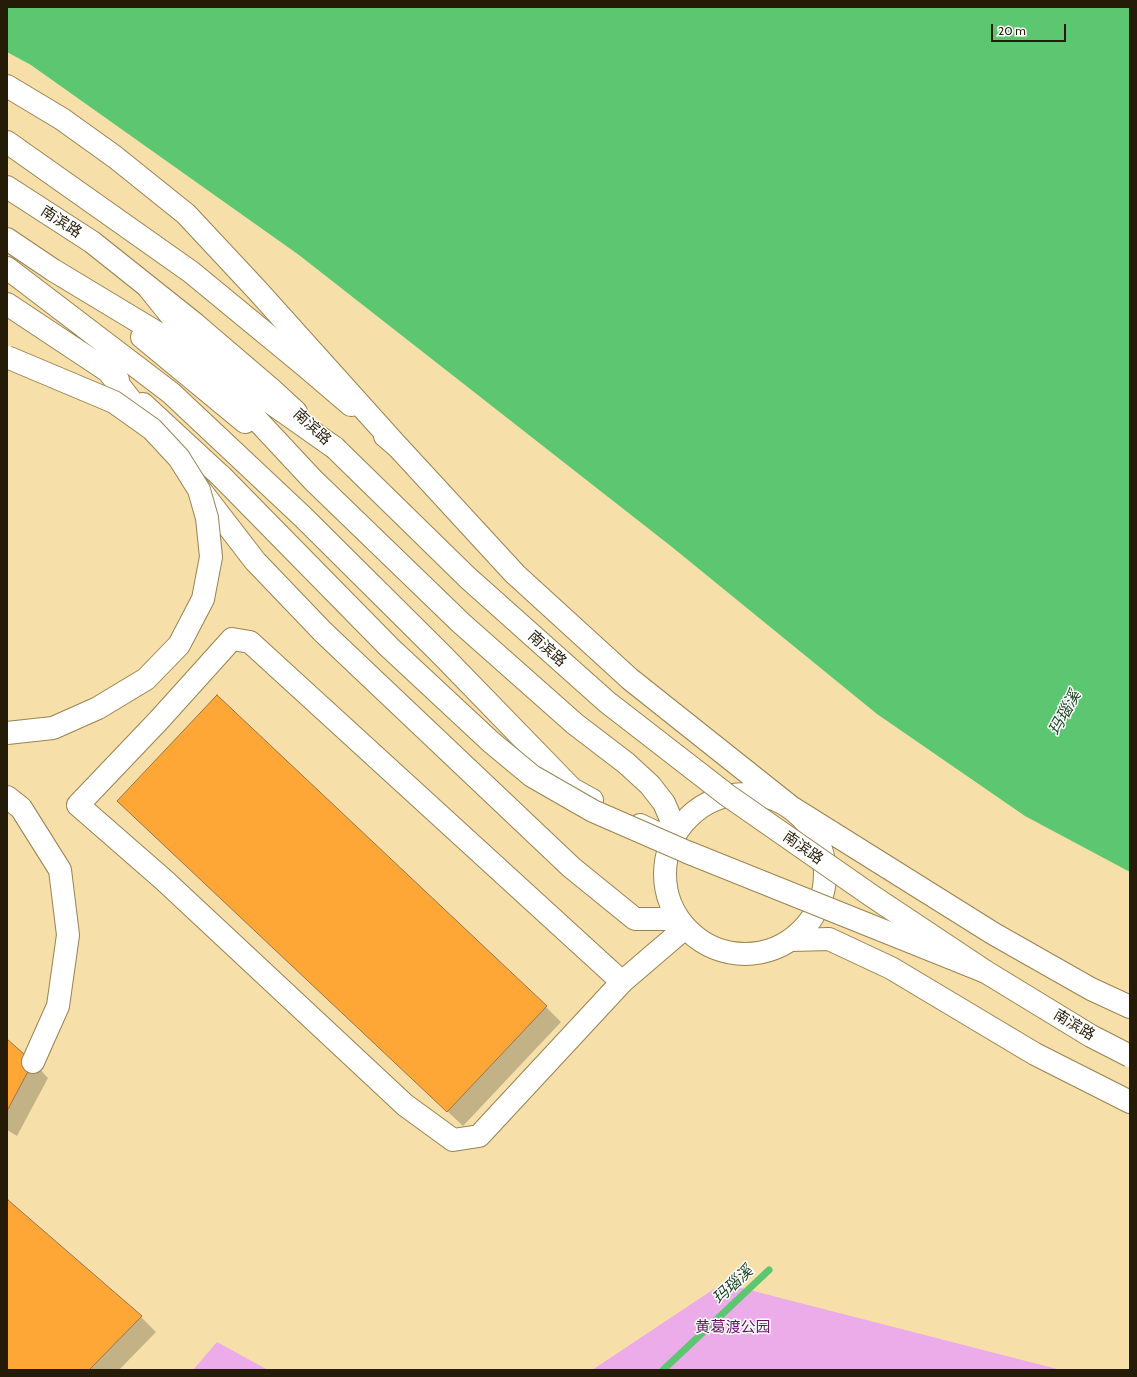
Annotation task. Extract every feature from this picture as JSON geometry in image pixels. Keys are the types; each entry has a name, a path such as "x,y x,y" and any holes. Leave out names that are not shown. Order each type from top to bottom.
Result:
{"main road":[{"path":"7,86 62,119 115,156 186,214 257,290 399,448"},
{"name":"南滨路","path":"7,142 191,272 304,365 399,448 515,574 630,679 791,807 994,934 1091,989 1130,1007"},
{"name":"南滨路","path":"7,187 92,242 195,324 271,389 335,448 468,578 607,702 727,795 872,896 986,972 1091,1036 1130,1056"},
{"path":"7,239 53,270 257,393 335,448"},
{"path":"7,268 171,393 307,521 441,654 572,789 620,817 657,833 676,831"},
{"path":"53,270 152,345 313,480"},
{"path":"148,287 244,406 313,480 461,623 575,724 626,763 650,785 664,803 676,831"},
{"path":"7,304 108,371 222,477 389,648 491,742 532,776 593,811 614,821 687,852 986,972"},
{"path":"7,357 114,402 152,429 179,458 199,490 207,518 212,557 203,599 179,645 146,679 98,708 53,728 7,733"},
{"path":"108,371 255,561 322,632 571,867 635,919 682,924"},
{"path":"622,982 250,642 232,639 159,720 78,805 169,885 405,1105 453,1140 480,1136 622,982 682,924"},
{"path":"740,793 776,799 791,807 805,819 819,842 826,865 824,890 806,928 779,947 764,952 733,954 708,947 682,924 668,900 664,864 676,831 692,812 709,801 740,793"},
{"path":"7,797 21,808 60,870 68,935 58,1006 33,1062"},
{"path":"791,940 829,940 891,968 1035,1054 1130,1102"}],"green space":[{"name":"黄葛渡公园","path":"723,1283 765,1294 1061,1370 592,1370"},
{"path":"217,1342 268,1370 193,1370"}],"water":[{"path":"7,7 1130,7 1130,872 1025,816 877,714 672,547 299,255 31,65 7,52"}],"building":[{"path":"217,695 547,1006 447,1112 117,801"},
{"path":"7,1039 33,1062 7,1111"},
{"path":"8,1200 142,1316 89,1370 7,1370"}],"waterway":[{"name":"玛瑙溪","path":"663,1370 769,1270"}]}
